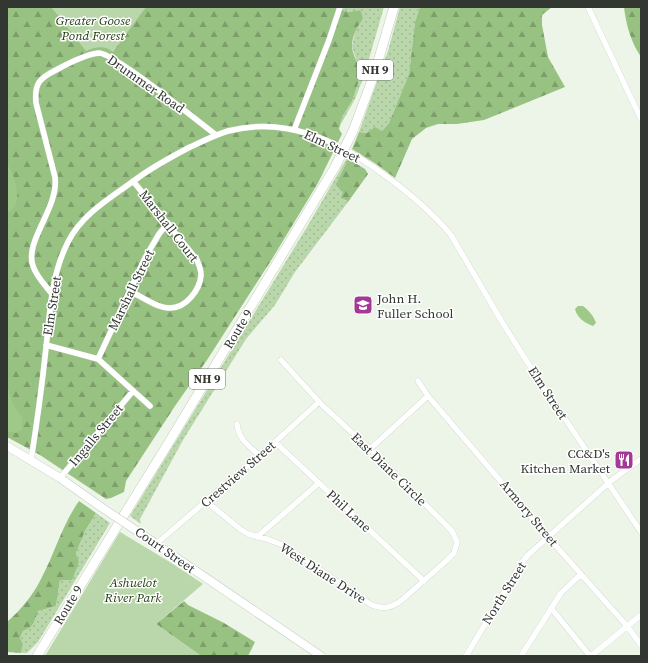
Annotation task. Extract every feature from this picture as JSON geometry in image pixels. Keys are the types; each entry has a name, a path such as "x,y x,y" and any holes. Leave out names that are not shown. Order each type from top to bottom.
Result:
{"highway":[{"name":"Route 9","path":"37,656 169,442 335,167 353,131 374,75 394,7"}],"main road":[{"name":"Court Street","path":"7,446 60,478 322,656"}],"street":[{"path":"294,130 327,46 340,7"},
{"path":"588,7 641,120"},
{"name":"Drummer Road","path":"52,294 36,273 31,258 33,245 53,200 56,183 35,96 39,80 70,63 92,54 100,53 109,57 169,99 216,135"},
{"name":"Elm Street","path":"31,460 52,294 64,250 81,223 93,211 157,164 216,135 259,126 294,130 326,140 366,162 410,194 431,212 441,223 451,235 499,317 533,370 641,532"},
{"name":"Marshall Court","path":"130,291 157,305 168,308 177,307 191,297 200,281 201,274 198,260 133,181"},
{"name":"Marshall Street","path":"98,359 145,258 168,223"},
{"path":"46,345 98,359 150,406"},
{"name":"East Diane Circle","path":"281,360 319,402 370,449 452,531 456,537 457,547 454,553 424,581"},
{"name":"Armory Street","path":"418,381 428,396 548,537 627,626 641,645"},
{"name":"Ingalls Street","path":"60,478 133,391"},
{"path":"370,449 428,396"},
{"name":"Crestview Street","path":"156,544 275,442 319,402"},
{"path":"237,424 238,433 241,439 259,455"},
{"name":"Phil Lane","path":"275,442 424,581"},
{"name":"North Street","path":"466,656 521,564 528,555 609,484 641,460"},
{"path":"257,537 319,483"},
{"name":"West Diane Drive","path":"206,501 240,530 285,546 377,607 388,607 402,600 424,581"},
{"path":"521,656 561,593 581,574"},
{"path":"551,608 590,656 641,615"}],"green space":[{"path":"7,7 337,7 348,12 360,10 362,14 362,19 357,27 353,40 352,49 362,72 352,101 342,117 339,129 342,134 318,183 272,259 207,360 126,481 124,492 111,498 106,499 40,455 7,437"},
{"name":"Greater Goose Pond Forest","path":"51,7 146,7 113,52 106,48 100,47 86,51"},
{"path":"343,7 384,7 364,76 355,99 338,129 342,117 352,101 362,72 356,60 352,46 360,10 348,12 342,9"},
{"path":"400,7 420,7 415,22 409,74 389,123 382,131 367,133 359,132 388,51"},
{"path":"420,7 552,7 542,15 542,25 548,57 565,87 484,120 457,124 438,124 426,128 412,139 395,178 352,149 359,132 367,133 375,127 382,131 389,123 409,74 415,22"},
{"path":"624,7 641,7 641,57 634,45 626,20"},
{"path":"347,158 348,159 336,184 344,192 345,201 348,202 295,272 275,305 246,339 183,440 140,519 141,524 130,516 307,227"},
{"path":"348,159 365,169 368,174 348,202 341,197 343,192 336,184"},
{"path":"79,501 96,513 85,531 76,553 79,562 72,580 60,580 56,606 38,611 32,626 23,631 20,638 23,644 21,653 7,652 7,622 26,602 38,585 63,529"},
{"path":"96,513 110,523 38,642 27,653 21,653 23,644 20,638 23,631 32,626 38,611 56,606 60,580 79,563 76,553 85,531"},
{"name":"Ashuelot River Park","path":"120,532 203,584 156,624 201,656 45,656"},
{"path":"184,601 188,605 224,623 255,642 248,656 201,656 156,624"}],"shaded area":[{"path":"7,163 13,175 17,189 17,197 13,208 7,212"},
{"path":"578,306 583,306 589,311 596,323 593,326 579,318 575,309"},
{"path":"7,385 13,404 23,419 22,429 16,433 7,431"}],"place":[{"name":"John H. Fuller School","path":"363,305"},
{"name":"CC&D's Kitchen Market","path":"624,460"}]}
